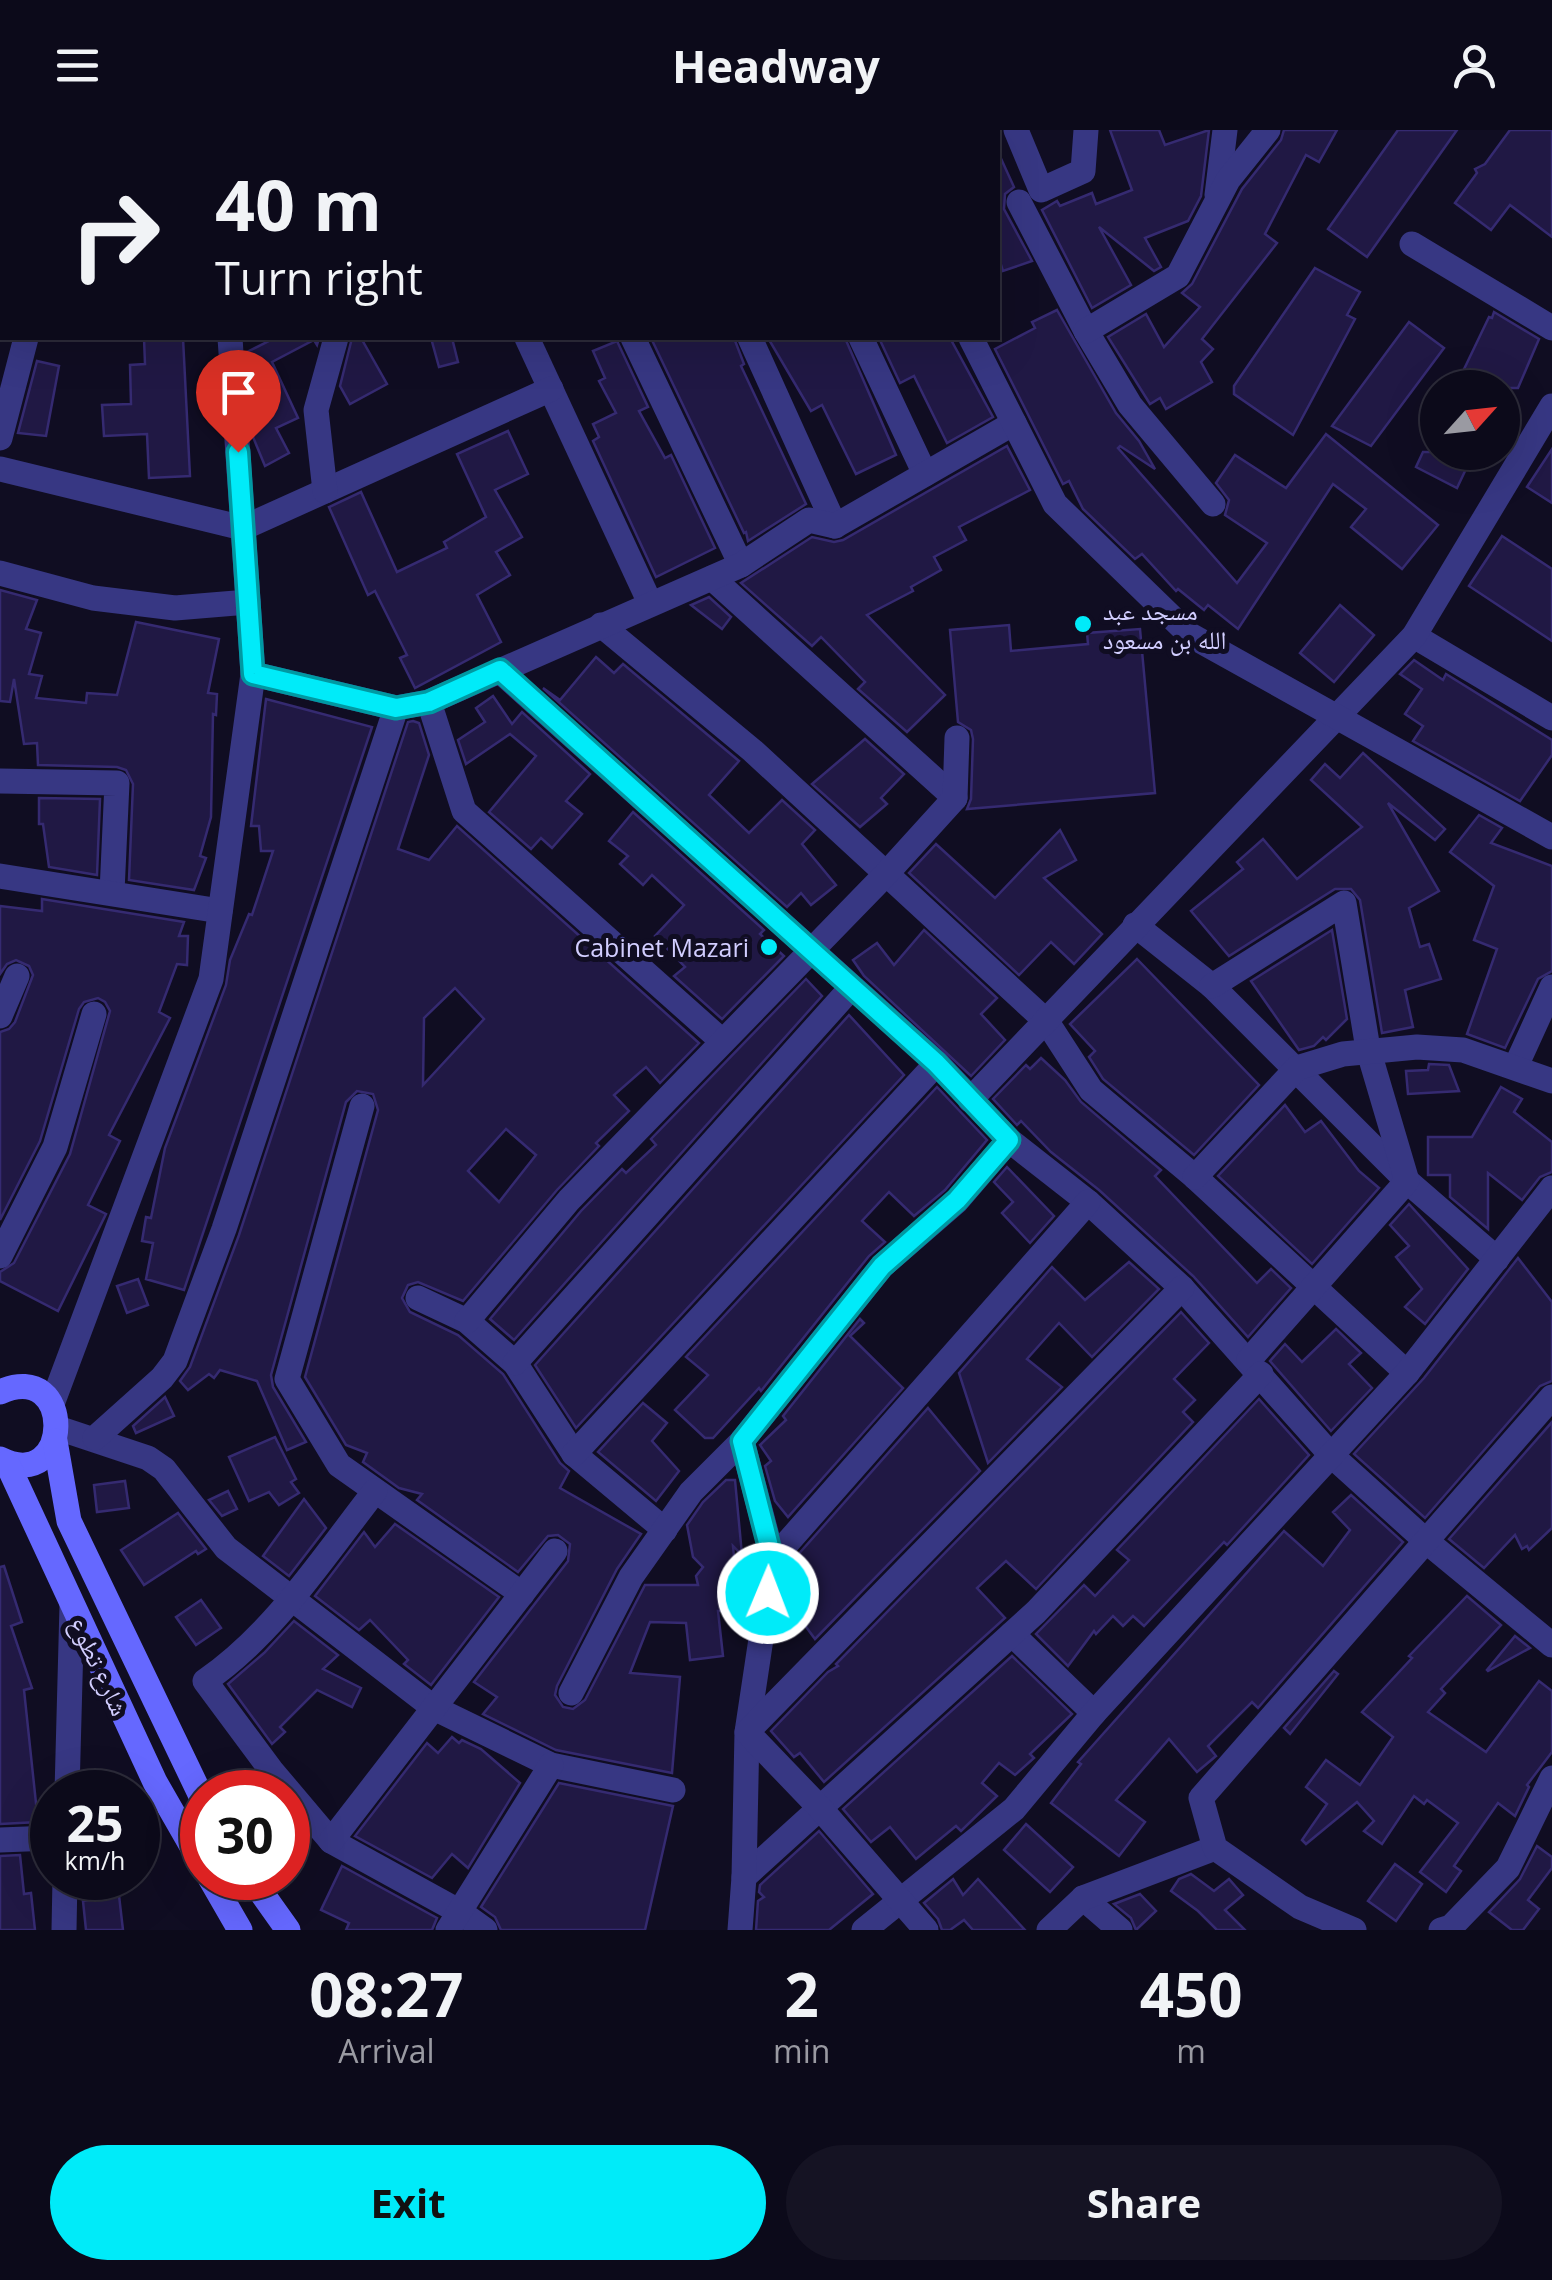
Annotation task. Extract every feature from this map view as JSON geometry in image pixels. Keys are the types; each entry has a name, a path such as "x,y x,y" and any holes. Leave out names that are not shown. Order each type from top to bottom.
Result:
{"main road":[{"path":"0,1365 10,1389 32,1389 55,1424 69,1521 189,1770"},
{"path":"3,1461 30,1464 50,1450 55,1424"},
{"name":"شارع تطوع","path":"3,1461 154,1782 180,1826"},
{"path":"223,1900 240,1930"},
{"path":"267,1900 288,1930"}],"street":[{"path":"1016,130 1019,202 1086,331 1130,405 1213,504"},
{"path":"1019,202 1083,170 1086,130"},
{"path":"1216,203 1224,130"},
{"path":"1086,331 1178,276 1228,180 1268,130"},
{"path":"1412,244 1552,328"},
{"path":"0,438 25,340"},
{"path":"230,340 253,674 211,979 55,1424 148,1458 164,1469 226,1548 434,1708 552,1765 673,1790"},
{"path":"325,491 316,410 335,340"},
{"path":"535,340 551,390 650,603"},
{"path":"634,340 741,566"},
{"path":"751,340 835,526"},
{"path":"861,340 925,474"},
{"path":"972,340 1056,504 1190,635 1552,837"},
{"path":"0,469 243,528 551,390"},
{"path":"970,1100 1414,636 1552,406"},
{"path":"253,674 396,708 429,702 741,566 809,520 835,526 1014,423"},
{"path":"0,572 92,598 175,608 248,602"},
{"path":"712,578 955,798"},
{"path":"601,625 752,751 1046,1022 1091,1090 1195,1177 1407,1373"},
{"path":"1414,636 1552,718"},
{"path":"500,670 812,948 936,1063 1009,1140 1088,1202 1182,1288 1332,1455 1552,1645"},
{"path":"429,702 464,810 722,1041"},
{"path":"95,1438 162,1378 175,1361 224,1229 396,708"},
{"path":"467,1321 570,1200 955,798 958,738"},
{"path":"0,781 117,783 112,892"},
{"path":"0,876 220,911"},
{"path":"1212,986 1344,903 1368,1049 1407,1181"},
{"path":"1136,925 1212,986 1407,1181 1496,1259"},
{"path":"0,1016 17,976"},
{"path":"1516,1066 1552,986"},
{"path":"515,1363 851,988"},
{"path":"0,1256 55,1148 94,1014"},
{"path":"1195,1177 1297,1068 1368,1049 1463,1050 1552,1082"},
{"path":"574,1454 936,1063"},
{"path":"362,1106 288,1379 338,1465 522,1594"},
{"path":"571,1692 631,1577 691,1492 742,1441 882,1266 957,1200 1009,1140"},
{"path":"744,1877 1012,1634 1255,1367 1314,1286 1407,1181"},
{"path":"864,1930 1014,1808 1094,1713 1407,1373 1552,1188"},
{"path":"772,1558 1088,1202"},
{"path":"747,1732 1182,1288"},
{"path":"418,1298 467,1321 515,1363 574,1454 665,1530"},
{"path":"1354,1930 1300,1906 1214,1848 1201,1798 1552,1396"},
{"path":"740,1930 747,1732 772,1558 742,1441"},
{"path":"375,1490 290,1598 228,1666 205,1681 331,1841 454,1921 484,1930"},
{"path":"331,1841 556,1551"},
{"path":"67,1770 72,1606"},
{"path":"1012,1634 1094,1713"},
{"path":"747,1732 820,1808 926,1930"},
{"path":"454,1921 552,1765"},
{"path":"1441,1930 1451,1927 1508,1868 1552,1778"},
{"path":"0,1840 30,1839"},
{"path":"1050,1930 1083,1898 1214,1848"},
{"path":"1083,1898 1120,1930"},
{"path":"64,1930 65,1900"}],"building":[{"path":"1110,130 1159,130 1165,145 1209,130 1201,196 1188,221 1145,238 1161,267 1154,271 1099,227 1131,285 1092,308 1042,210 1057,201 1060,206 1092,193 1096,204 1132,190"},
{"path":"1284,130 1337,130 1319,162 1306,155 1265,234 1277,243 1202,339 1213,349 1201,362 1212,382 1166,409 1160,398 1150,404 1108,337 1146,314 1164,347 1200,307 1182,293 1192,284 1242,189 1281,140"},
{"path":"1398,130 1457,130 1367,257 1328,229"},
{"path":"1510,130 1552,130 1552,237 1510,205 1491,230 1455,203 1477,173 1475,169 1485,164"},
{"path":"1000,156 1014,187 1005,194 1004,209 1032,261 1003,271"},
{"path":"1315,268 1360,292 1347,315 1355,319 1293,435 1234,394 1234,386"},
{"path":"1057,310 1116,413 1155,469 1118,448 1237,583 1267,543 1225,515 1229,500 1216,483 1235,455 1286,488 1326,434 1438,525 1402,569 1351,527 1366,509 1333,484 1238,629 1208,605 1204,610 1176,591 1142,554 1135,559 1083,509 1069,481 1063,484 995,349 1035,328 1032,322"},
{"path":"1494,312 1539,339 1520,383 1520,370 1464,370 1489,317"},
{"path":"1409,322 1444,348 1428,370 1420,370 1420,380 1371,446 1332,426"},
{"path":"144,340 183,340 190,476 149,478 147,434 104,436 102,405 131,404 130,365 145,364"},
{"path":"271,340 314,340 272,362 298,418 276,428 289,453 265,466 253,437 247,352"},
{"path":"352,340 362,340 387,384 350,404 340,386"},
{"path":"432,340 452,340 458,362 439,367"},
{"path":"652,340 735,340 744,364 741,366 806,504 748,541"},
{"path":"769,340 846,340 896,455 856,474 822,405 811,411"},
{"path":"880,340 951,340 993,417 947,443 914,376 900,383"},
{"path":"617,341 648,407 639,411 665,458 671,455 715,548 656,577 593,441 599,437 593,424 616,413 599,381 605,378 593,351"},
{"path":"37,361 59,366 46,436 18,433"},
{"path":"508,431 528,474 495,490 522,537 496,552 510,575 477,595 501,642 415,688 400,658 407,655 375,591 368,595 329,507 361,492 397,572 447,548 444,542 486,517 457,454"},
{"path":"1007,446 1030,490 959,527 966,540 934,557 941,570 911,587 913,591 867,615 945,695 907,732 858,689 865,682 821,637 812,646 741,583 812,537 843,540"},
{"path":"1552,449 1552,503 1527,487"},
{"path":"1422,470 1466,470 1457,488"},
{"path":"1502,536 1552,569 1552,641 1469,586"},
{"path":"0,590 37,600 26,629 41,633 29,674 42,676 36,698 86,703 87,693 117,695 136,622 219,639 208,693 217,694 216,715 213,714 211,817 200,856 206,858 194,890 129,880 133,784 126,770 38,765 37,743 24,744 14,679 10,702 0,701"},
{"path":"709,597 731,617 722,629 691,605"},
{"path":"1340,605 1374,635 1334,682 1300,653"},
{"path":"1009,625 1011,651 1088,644 1087,633 1140,629 1155,793 967,809 971,799 973,739 971,730 958,722 950,630"},
{"path":"596,657 614,673 623,664 739,761 709,795 749,833 782,800 815,830 802,844 836,885 811,905 801,893 787,907 543,688 560,700"},
{"path":"1414,660 1443,680 1446,674 1552,740 1552,755 1520,801 1413,741 1423,726 1405,714 1422,689 1400,674"},
{"path":"493,696 512,724 522,712 590,774 566,801 582,814 552,848 541,838 531,849 489,812 536,756 510,734 466,764 458,740 485,722 476,708"},
{"path":"266,699 372,727 184,1290 146,1279 153,1243 142,1241 146,1217 151,1218 165,1148 226,985 230,960 249,914 252,915 273,851 261,851 259,826 251,826"},
{"path":"408,722 419,723 429,755 398,849 429,860 457,826 699,1043 660,1083 646,1067 614,1095 629,1111 596,1143 599,1146 463,1301 418,1282 408,1285 402,1298 410,1312 458,1335 503,1374 569,1471 560,1488 641,1534 617,1569 557,1686 555,1695 563,1707 573,1709 585,1700 645,1585 698,1585 696,1576 703,1567 693,1557 687,1525 726,1480 735,1480 742,1555 733,1546 739,1610 718,1611 723,1656 690,1660 686,1623 650,1622 630,1673 680,1677 672,1773 556,1750 483,1714 497,1697 474,1682 568,1561 570,1544 558,1535 548,1536 518,1572 417,1500 422,1494 399,1488 363,1462 367,1453 346,1445 305,1377 378,1110 373,1094 357,1091 346,1102 271,1375 273,1387 306,1442 287,1450 257,1381 220,1370 214,1378 209,1374 188,1390 180,1381 190,1367 239,1235","holes":["455,988 484,1019 423,1085 424,1018","506,1129 536,1155 499,1202 468,1171"]},
{"path":"865,739 904,774 881,798 887,804 860,827 812,784"},
{"path":"1363,753 1445,829 1435,840 1388,803 1439,891 1409,908 1420,947 1429,944 1441,979 1405,990 1413,1027 1382,1033 1360,900 1351,889 1335,889 1229,956 1191,911 1243,869 1237,862 1263,839 1297,879 1362,827 1311,780 1325,764 1340,778"},
{"path":"39,798 100,799 97,875 49,867 43,824 39,824"},
{"path":"633,812 764,930 760,934 784,956 722,1019 674,976 685,967 655,936 684,905 652,875 643,885 620,864 628,856 609,841"},
{"path":"1479,815 1502,828 1491,843 1552,866 1552,971 1538,979 1505,1048 1467,1034 1497,949 1474,940 1494,886 1450,852"},
{"path":"1060,830 1076,860 1044,878 1102,934 1074,964 1051,942 1019,975 909,873 936,844 995,898"},
{"path":"42,899 184,922 179,936 188,936 187,965 177,964 159,1012 170,1018 109,1135 120,1141 88,1205 106,1214 58,1311 0,1281 0,1272 14,1263 70,1154 110,1011 98,998 84,1002 79,1009 40,1141 0,1220 0,1032 15,1022 33,975 29,966 16,960 0,974 0,906 42,911"},
{"path":"924,930 997,998 981,1014 1005,1040 971,1076 864,976 853,960 877,943 894,965"},
{"path":"1332,930 1347,1019 1326,1040 1323,1037 1314,1046 1299,1050 1251,981"},
{"path":"1137,959 1259,1085 1194,1155 1103,1079 1089,1057 1095,1051 1070,1024"},
{"path":"806,979 822,996 514,1340 490,1319 581,1211 622,1169 626,1173 656,1145 651,1139"},
{"path":"849,1015 904,1075 576,1428 535,1365"},
{"path":"1041,1058 1081,1102 1161,1170 1155,1176 1257,1283 1271,1269 1291,1288 1248,1337 1193,1276 1021,1121 1017,1125 993,1099 1026,1065 1030,1069"},
{"path":"1429,1064 1449,1065 1459,1091 1408,1094 1406,1071 1428,1070"},
{"path":"937,1087 987,1140 945,1190 914,1216 889,1192 862,1221 885,1242 869,1256 761,1391 759,1388 713,1438 705,1438 675,1410 708,1375 686,1357"},
{"path":"1501,1087 1522,1099 1514,1112 1552,1142 1552,1172 1540,1177 1522,1200 1488,1173 1488,1229 1450,1197 1450,1175 1428,1175 1428,1137 1472,1137"},
{"path":"1285,1105 1305,1132 1321,1121 1359,1171 1379,1188 1312,1264 1218,1176"},
{"path":"1007,1167 1054,1216 1030,1243 1002,1213 1013,1202 994,1182"},
{"path":"1409,1204 1468,1269 1425,1324 1405,1307 1422,1289 1396,1257 1409,1246 1390,1225"},
{"path":"1518,1258 1552,1302 1552,1381 1540,1386 1425,1518 1354,1454 1424,1378"},
{"path":"1129,1262 1159,1289 1092,1357 1059,1323 1027,1359 1062,1387 988,1463 959,1373 1052,1267 1085,1300"},
{"path":"138,1279 148,1305 127,1313 117,1286"},
{"path":"1181,1312 1209,1343 1174,1379 1195,1400 1183,1412 1193,1422 1036,1589 1006,1561 977,1588 1005,1618 824,1782 800,1753 794,1757 771,1731"},
{"path":"860,1319 864,1323 850,1336 903,1388 788,1517 775,1501 765,1466 771,1461 760,1445 786,1420 783,1416"},
{"path":"1336,1329 1361,1353 1349,1364 1372,1388 1331,1431 1270,1361 1285,1344 1302,1362"},
{"path":"165,1397 174,1416 136,1433 133,1426"},
{"path":"1259,1399 1309,1455 1227,1545 1224,1542 1144,1626 1133,1616 1123,1626 1113,1616 1096,1634 1094,1631 1068,1666 1036,1634 1084,1585 1095,1596 1129,1560 1117,1550"},
{"path":"643,1403 667,1423 652,1441 679,1471 656,1501 598,1452"},
{"path":"928,1408 980,1471 815,1639 784,1597 788,1566"},
{"path":"1552,1422 1552,1528 1529,1550 1527,1546 1522,1549 1515,1535 1484,1568 1449,1539"},
{"path":"275,1437 296,1479 291,1482 299,1493 279,1505 269,1492 249,1501 229,1457"},
{"path":"125,1481 129,1508 97,1512 94,1485"},
{"path":"228,1491 237,1509 222,1516 209,1500"},
{"path":"1351,1495 1403,1542 1258,1708 1252,1702 1208,1746 1216,1756 1197,1772 1169,1739 1116,1800 1145,1822 1119,1856 1051,1803 1081,1764 1078,1762 1284,1531 1323,1566 1350,1530 1333,1512"},
{"path":"304,1499 326,1528 289,1576 263,1556"},
{"path":"178,1513 206,1549 198,1554 196,1551 144,1585 121,1550"},
{"path":"395,1524 499,1597 431,1685 404,1664 408,1660 370,1620 359,1630 315,1596 364,1532 375,1547"},
{"path":"4,1566 22,1622 11,1626 32,1688 24,1690 32,1770 30,1822 0,1824 0,1567"},
{"path":"1467,1596 1501,1625 1441,1689 1445,1693 1428,1712 1486,1752 1539,1681 1552,1691 1552,1752 1527,1785 1515,1816 1498,1803 1454,1866 1461,1871 1446,1892 1420,1872 1458,1823 1427,1800 1424,1804 1414,1796 1382,1844 1364,1831 1374,1821 1357,1802 1306,1844 1302,1840 1327,1804 1306,1787 1326,1760 1360,1785 1393,1737 1362,1712"},
{"path":"201,1600 221,1628 196,1645 176,1617"},
{"path":"294,1621 338,1655 323,1669 361,1688 352,1707 317,1690 280,1727 285,1732 272,1744 228,1684"},
{"path":"1515,1636 1530,1648 1488,1671 1487,1670"},
{"path":"1012,1656 1072,1714 1030,1754 1034,1758 1015,1775 999,1763 982,1783 997,1796 961,1831 956,1826 916,1859 890,1827 871,1842 843,1809"},
{"path":"1334,1671 1338,1674 1290,1734 1284,1728"},
{"path":"452,1737 481,1749 520,1783 468,1868 452,1854 432,1878 355,1836 427,1743 438,1753"},
{"path":"559,1783 673,1806 645,1930 501,1930 495,1917 481,1907"},
{"path":"1026,1824 1073,1867 1050,1892 1004,1850"},
{"path":"819,1831 873,1894 829,1930 756,1930 758,1901 764,1897 759,1892 760,1885"},
{"path":"1537,1846 1552,1857 1552,1868 1528,1900 1539,1909 1523,1930 1512,1930 1489,1912 1520,1879"},
{"path":"20,1855 24,1894 30,1893 35,1930 0,1930 0,1856"},
{"path":"1395,1864 1422,1884 1396,1921 1368,1901"},
{"path":"342,1866 437,1918 432,1930 346,1930 349,1923 321,1910"},
{"path":"1191,1874 1214,1891 1229,1879 1243,1895 1225,1910 1245,1930 1217,1930 1171,1891 1179,1879"},
{"path":"953,1879 963,1895 978,1879 1025,1930 973,1930 964,1920 950,1930 942,1930 924,1903"},
{"path":"1140,1894 1156,1911 1136,1930 1131,1918 1114,1904"},
{"path":"120,1900 123,1930 86,1930 83,1901"}],"place":[{"name":"مسجد عبد الله بن مسعود","path":"1083,624"},
{"name":"Cabinet Mazari","path":"769,947"}],"route":[{"path":"238,452 253,674 396,708 429,702 500,670 812,948 936,1063 1009,1140 957,1200 882,1266 742,1441 772,1558 768,1593"}]}
